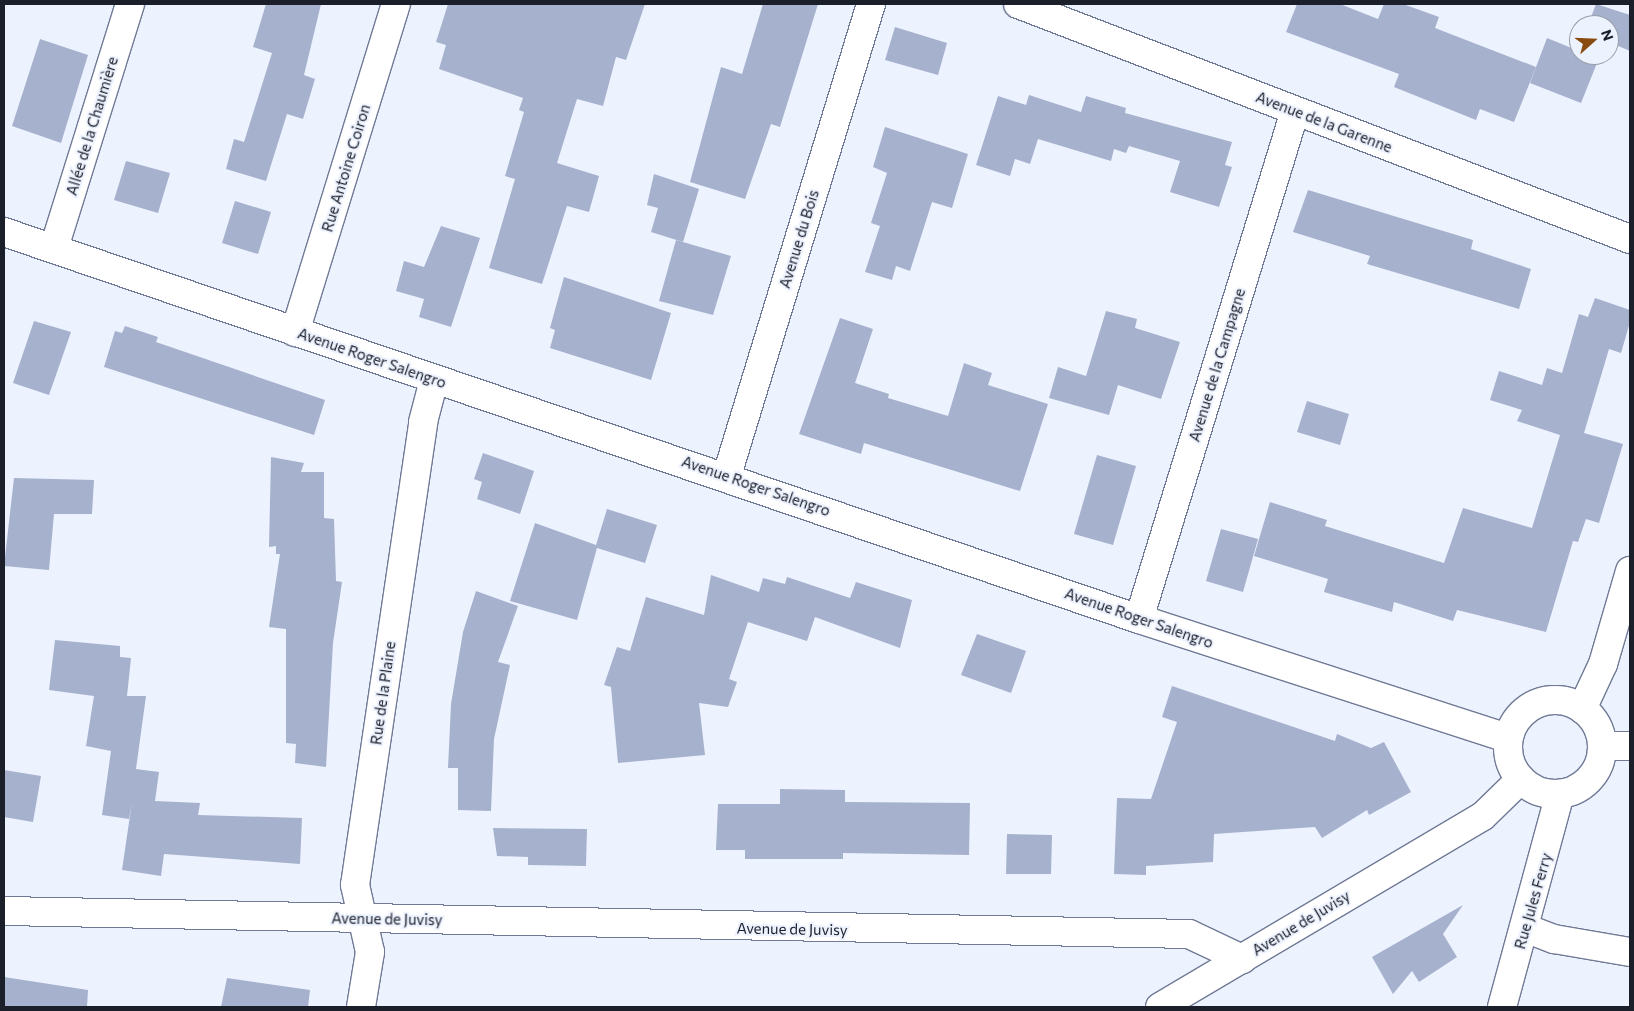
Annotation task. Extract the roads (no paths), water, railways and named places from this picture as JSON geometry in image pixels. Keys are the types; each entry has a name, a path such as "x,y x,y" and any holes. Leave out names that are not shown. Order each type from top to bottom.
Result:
{"street":[{"name":"Allée de la Chaumière","path":"54,248 130,4"},
{"name":"Rue Antoine Coiron","path":"295,332 396,4"},
{"name":"Avenue du Bois","path":"727,475 871,4"},
{"name":"Avenue de la Garenne","path":"1018,4 1630,239"},
{"name":"Avenue de la Campagne","path":"1139,619 1295,111"},
{"name":"Avenue Roger Salengro","path":"4,232 434,380 727,475 1139,619 1508,738"},
{"name":"Rue de la Plaine","path":"361,1007 370,952 361,919 355,885 423,422 434,380"},
{"path":"1582,708 1603,664 1630,571"},
{"path":"1552,700 1582,708 1592,718 1602,746 1597,766 1585,783 1560,794 1532,788 1521,779 1512,767 1508,738 1524,711 1537,703 1552,700"},
{"path":"1602,746 1630,746"},
{"name":"Avenue de Juvisy","path":"4,911 1190,934 1242,959 1483,816 1521,779"},
{"name":"Rue Jules Ferry","path":"1502,1007 1560,794"},
{"path":"1525,928 1554,939 1630,952"},
{"path":"1160,1007 1242,959"}]}
